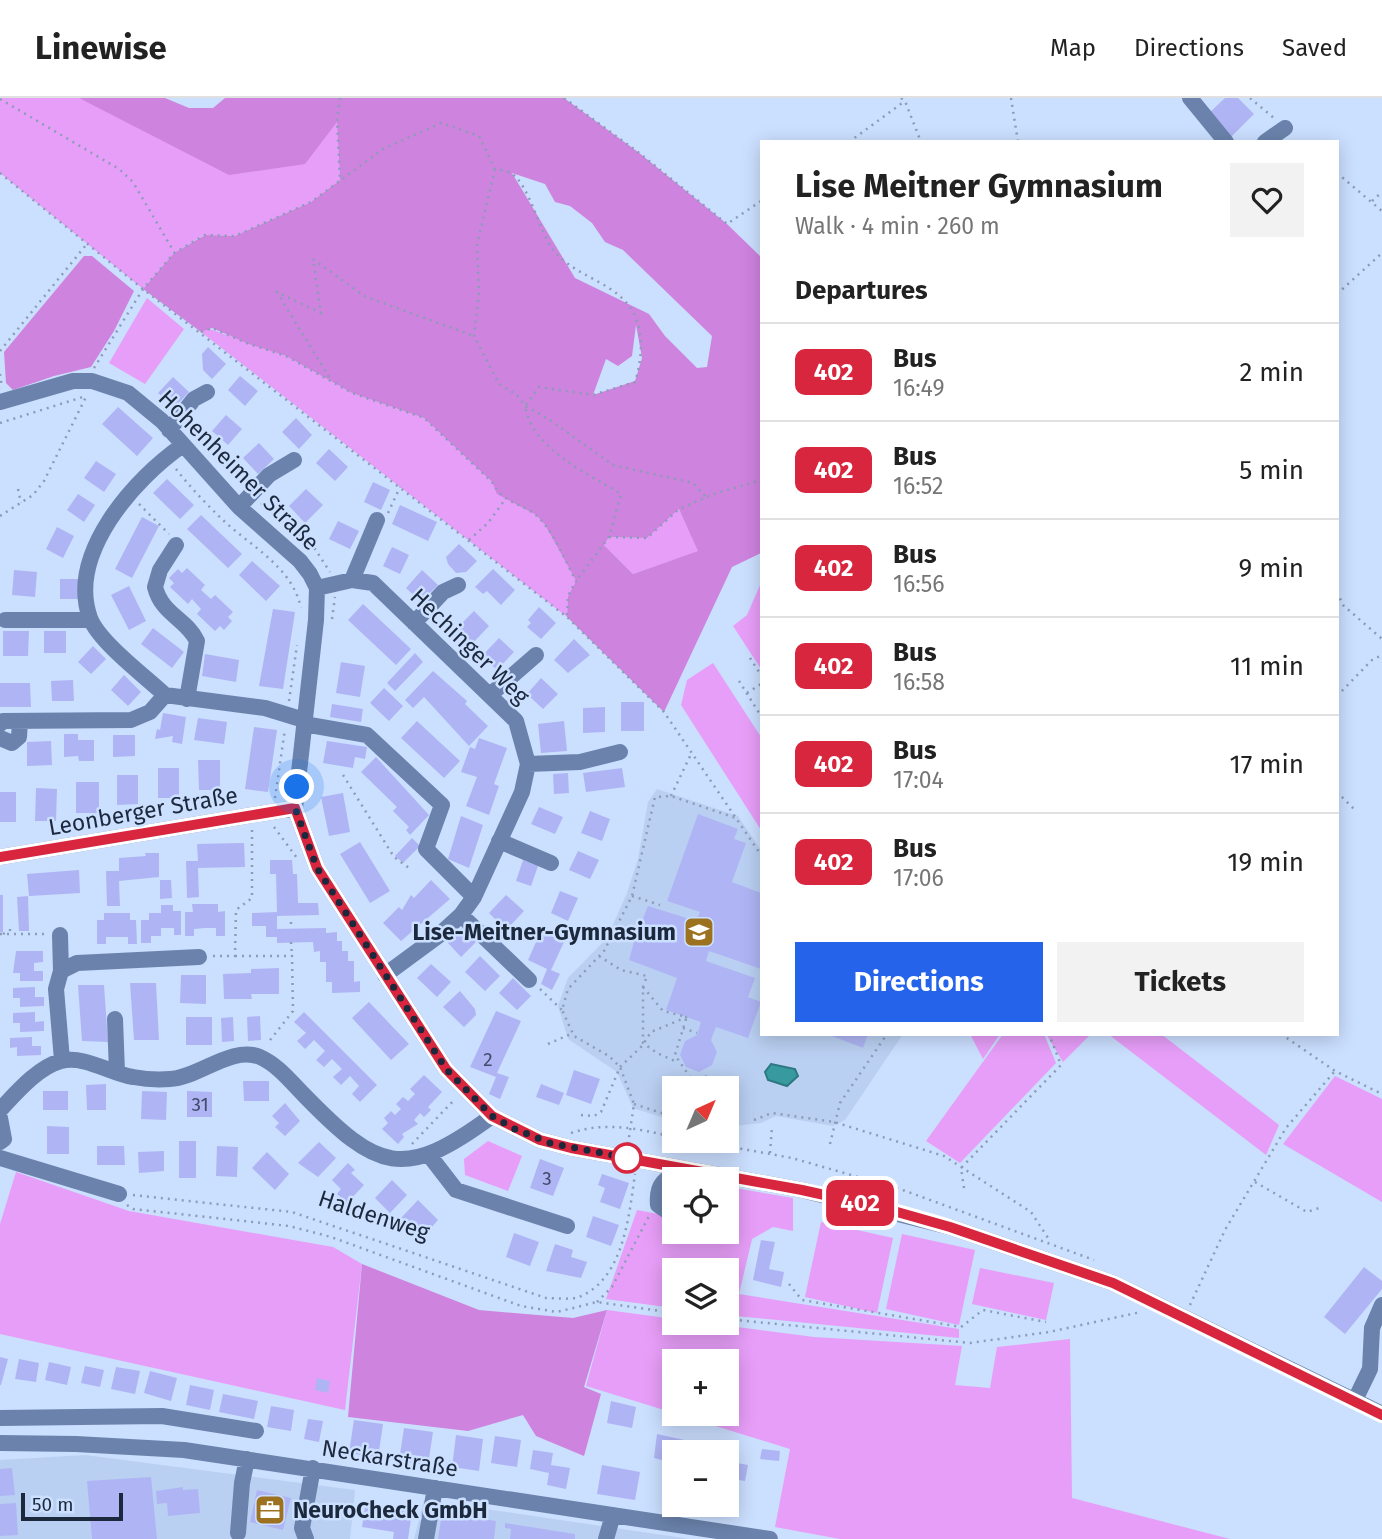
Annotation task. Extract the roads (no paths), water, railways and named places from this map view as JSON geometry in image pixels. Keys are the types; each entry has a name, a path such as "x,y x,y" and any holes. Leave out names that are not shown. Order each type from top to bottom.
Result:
{"street":[{"path":"1191,98 1224,140"},
{"path":"1268,140 1285,128"},
{"name":"Hohenheimer Straße","path":"0,402 54,385 93,383 128,393 169,430 190,441 239,507 300,561 317,588 316,620 295,808 317,868 385,975 446,1069 492,1116"},
{"path":"169,430 194,400 207,392"},
{"path":"190,441 166,456 129,494 92,552 86,584 90,620 105,639 165,695 265,708 304,722 367,735 442,805 426,849 474,897"},
{"path":"239,507 278,468 294,460"},
{"path":"317,588 344,582 377,520"},
{"path":"176,545 160,570 155,587 164,608 193,633 197,641 187,699"},
{"name":"Hechinger Weg","path":"344,582 373,583 490,695 516,721 528,764"},
{"path":"414,623 443,592 458,585"},
{"path":"5,620 90,620"},
{"path":"490,695 536,655"},
{"path":"0,724 3,721 131,720 150,712 165,695"},
{"path":"0,738 12,743 19,737 20,721"},
{"path":"385,975 461,915 474,897 522,792 528,764 580,762 620,752"},
{"name":"Leonberger Straße","path":"0,857 295,808"},
{"path":"499,841 551,863"},
{"path":"461,915 529,980"},
{"path":"60,934 61,971 56,989 62,1060"},
{"path":"61,971 78,963 199,957"},
{"path":"115,1019 117,1072"},
{"path":"3,1102 42,1071 62,1060 132,1077 173,1079 246,1054 258,1056 274,1064 343,1136 371,1154 405,1160 422,1156 459,1140 492,1116 550,1143 672,1167"},
{"path":"0,1118 5,1129 4,1139 0,1142"},
{"path":"422,1156 456,1191 567,1226"},
{"path":"0,1158 119,1194"},
{"path":"739,1178 883,1208 950,1227 1113,1283 1382,1415"},
{"path":"662,1182 657,1190 658,1205 662,1208"},
{"path":"1355,1400 1370,1369 1372,1328 1382,1305"},
{"path":"0,1418 162,1416 256,1431"},
{"name":"Neckarstraße","path":"0,1444 76,1444 184,1450 770,1539"},
{"path":"238,1533 247,1459"},
{"path":"306,1539 302,1528 313,1468"},
{"path":"426,1539 435,1488"},
{"path":"606,1539 613,1515"}],"place":[{"name":"Lise-Meitner-Gymnasium","path":"699,932"},
{"name":"NeuroCheck GmbH","path":"270,1510"}]}
